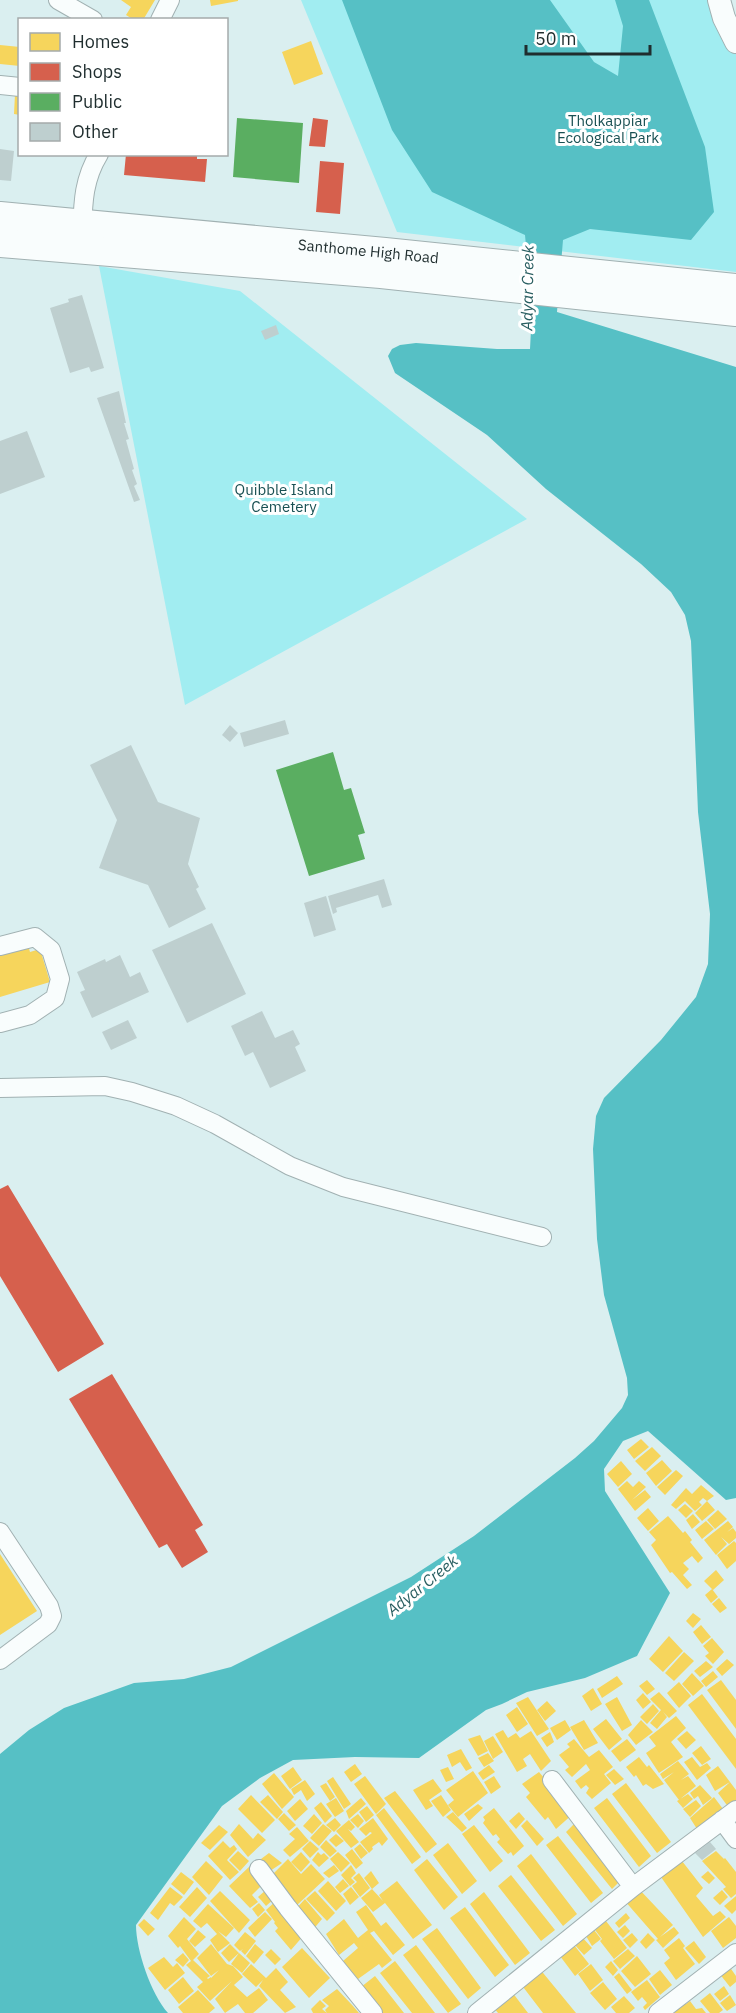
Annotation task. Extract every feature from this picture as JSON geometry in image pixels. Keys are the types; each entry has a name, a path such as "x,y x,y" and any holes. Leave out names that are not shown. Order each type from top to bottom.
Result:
{"main road":[{"name":"Santhome High Road","path":"0,216 82,236 383,263 736,288"},
{"name":"Santhome High Road","path":"0,243 82,236"},
{"name":"Santhome High Road","path":"383,263 736,312"}],"street":[{"path":"58,0 90,18"},
{"path":"161,18 170,0"},
{"path":"719,0 724,18 736,42"},
{"path":"0,85 18,87"},
{"path":"82,236 83,196 91,168 98,156"},
{"path":"0,946 35,937 51,950 60,979 55,998 30,1015 0,1023"},
{"path":"0,1088 105,1086 132,1092 176,1106 205,1119 290,1166 343,1187 542,1237"},
{"path":"0,1532 49,1606 52,1616 48,1624 0,1660"},
{"path":"552,1780 633,1887"},
{"path":"477,2013 633,1887 729,1815 736,1839"},
{"path":"259,1869 373,2013"},
{"path":"658,2013 736,1953"}],"green space":[{"name":"Tholkappiar Ecological Park","path":"301,0 715,0 736,50 736,272 397,232"},
{"name":"Quibble Island Cemetery","path":"99,266 240,291 527,519 185,705"}],"water":[{"name":"Adyar Creek","path":"342,0 550,0 594,62 618,76 623,26 615,0 649,0 705,147 714,212 691,240 590,229 563,240 557,312 736,367 736,1498 726,1500 648,1431 623,1441 604,1469 605,1491 670,1593 637,1656 585,1678 527,1692 486,1710 419,1758 355,1757 293,1760 260,1778 222,1806 136,1925 139,1947 150,1983 168,2013 0,2013 0,1754 29,1730 64,1708 134,1683 184,1679 231,1667 411,1577 474,1536 575,1458 594,1441 622,1408 628,1395 627,1378 604,1295 597,1239 593,1149 596,1116 604,1098 661,1040 696,997 708,964 710,914 698,812 691,641 685,615 671,592 641,564 546,489 487,435 395,373 388,356 392,349 400,345 416,343 530,349 532,310 525,235 432,192 392,130"}],"building: Homes":[{"path":"121,0 155,0 144,18 131,18 126,15 131,7"},
{"path":"210,0 238,0 238,1 211,6"},
{"path":"311,41 323,74 294,85 282,52"},
{"path":"0,45 18,47 18,66 0,64"},
{"path":"15,94 18,94 18,115 14,114"},
{"path":"28,945 30,952 40,949 50,982 0,997 0,953"},
{"path":"641,1439 649,1447 634,1459 627,1450"},
{"path":"652,1447 661,1456 645,1471 635,1461"},
{"path":"662,1460 672,1471 656,1486 646,1473"},
{"path":"621,1461 632,1474 618,1487 607,1474"},
{"path":"676,1470 683,1476 665,1495 657,1487"},
{"path":"627,1481 633,1487 639,1481 646,1487 632,1500 645,1490 651,1497 635,1511 618,1489"},
{"path":"701,1485 714,1496 707,1501 703,1498 699,1502 702,1505 695,1511 685,1501 676,1509 671,1505 686,1488 692,1494"},
{"path":"707,1501 715,1510 702,1521 695,1513"},
{"path":"685,1504 693,1511 686,1518 678,1510"},
{"path":"648,1508 659,1521 648,1531 637,1518"},
{"path":"718,1510 727,1519 715,1529 707,1520"},
{"path":"693,1514 700,1522 692,1529 686,1520"},
{"path":"668,1516 683,1533 685,1531 692,1540 690,1542 703,1558 698,1563 692,1556 683,1563 689,1569 683,1575 692,1585 687,1589 672,1572 670,1573 651,1545 656,1540 649,1532"},
{"path":"706,1521 714,1529 702,1539 695,1530"},
{"path":"728,1521 733,1527 727,1532 733,1528 736,1538 729,1544 721,1537 727,1544 716,1555 704,1540"},
{"path":"734,1541 736,1561 727,1569 717,1555"},
{"path":"0,1554 37,1611 0,1635"},
{"path":"716,1570 724,1580 713,1590 704,1581"},
{"path":"712,1589 718,1597 711,1603 705,1595"},
{"path":"719,1598 727,1608 720,1613 712,1604"},
{"path":"693,1613 701,1619 693,1628 686,1621"},
{"path":"701,1625 711,1637 702,1644 693,1632"},
{"path":"669,1636 683,1651 663,1672 649,1659"},
{"path":"712,1638 724,1652 713,1664 705,1656 709,1653 703,1646"},
{"path":"684,1652 694,1661 674,1681 665,1673"},
{"path":"727,1659 734,1665 722,1676 716,1669"},
{"path":"706,1661 713,1667 700,1677 694,1671"},
{"path":"713,1671 718,1677 706,1687 701,1681"},
{"path":"692,1673 704,1686 693,1696 682,1684"},
{"path":"617,1676 623,1684 602,1698 597,1689"},
{"path":"647,1680 655,1689 647,1695 639,1686"},
{"path":"721,1680 736,1700 736,1729 707,1690"},
{"path":"679,1682 691,1696 679,1708 667,1693"},
{"path":"593,1688 602,1704 591,1711 582,1696"},
{"path":"659,1692 677,1711 669,1718 663,1712 667,1717 657,1729 650,1723 661,1710 650,1699"},
{"path":"643,1693 651,1702 643,1709 636,1700"},
{"path":"702,1694 736,1739 736,1769 688,1705"},
{"path":"528,1697 549,1729 537,1736 516,1703"},
{"path":"617,1697 632,1725 622,1731 605,1704"},
{"path":"547,1701 556,1711 545,1721 537,1710"},
{"path":"653,1704 659,1711 647,1724 640,1717"},
{"path":"517,1707 528,1724 517,1732 506,1715"},
{"path":"676,1716 686,1728 671,1742 683,1757 659,1773 646,1753 656,1746 649,1737"},
{"path":"606,1719 622,1739 609,1750 593,1729"},
{"path":"565,1720 571,1730 557,1740 550,1728"},
{"path":"584,1720 598,1743 584,1750 570,1727"},
{"path":"641,1720 653,1732 636,1745 628,1735"},
{"path":"503,1730 508,1738 516,1733 520,1738 531,1731 551,1761 541,1771 530,1754 523,1759 527,1766 517,1772 495,1734"},
{"path":"687,1731 696,1740 686,1749 677,1739"},
{"path":"550,1732 554,1742 547,1747 541,1738"},
{"path":"480,1735 488,1751 478,1756 468,1739"},
{"path":"493,1736 503,1752 493,1759 484,1741"},
{"path":"574,1739 589,1757 599,1750 613,1767 604,1774 611,1783 592,1799 586,1793 589,1788 586,1785 581,1789 575,1781 590,1770 586,1764 572,1777 565,1770 569,1767 559,1755 570,1747 567,1744"},
{"path":"627,1739 636,1750 620,1762 611,1751"},
{"path":"701,1746 711,1759 702,1765 692,1753"},
{"path":"461,1749 472,1768 466,1771 460,1762 452,1767 447,1755"},
{"path":"488,1753 494,1761 484,1767 478,1758"},
{"path":"639,1757 647,1767 649,1765 664,1784 653,1789 646,1784 643,1786 636,1775 634,1777 626,1767"},
{"path":"692,1757 700,1767 707,1763 711,1768 697,1780 684,1762"},
{"path":"678,1761 689,1774 681,1780 688,1776 696,1786 679,1800 664,1780 674,1772 663,1779 660,1774"},
{"path":"355,1764 362,1774 351,1782 344,1772"},
{"path":"489,1765 495,1772 483,1780 478,1773"},
{"path":"718,1766 730,1782 715,1791 706,1775"},
{"path":"293,1767 302,1780 290,1789 281,1776"},
{"path":"448,1767 454,1779 446,1782 440,1770"},
{"path":"614,1769 624,1779 615,1785 606,1775"},
{"path":"473,1771 488,1793 458,1817 448,1805 454,1800 446,1790"},
{"path":"539,1772 574,1813 556,1829 548,1817 545,1820 526,1797 530,1793 522,1784"},
{"path":"274,1773 294,1797 282,1809 262,1784"},
{"path":"365,1776 386,1804 376,1814 354,1784"},
{"path":"494,1776 501,1787 491,1794 484,1782"},
{"path":"333,1777 351,1804 344,1809 327,1781"},
{"path":"433,1779 442,1791 429,1800 433,1806 426,1810 413,1790"},
{"path":"305,1780 315,1794 307,1801 301,1790 294,1795 291,1789"},
{"path":"730,1782 736,1790 736,1803 729,1808 718,1793"},
{"path":"326,1783 335,1797 330,1801 320,1786"},
{"path":"626,1783 671,1842 657,1853 612,1794"},
{"path":"700,1785 712,1798 703,1805 698,1796 694,1799 690,1793"},
{"path":"395,1791 437,1844 426,1853 384,1798"},
{"path":"688,1794 693,1799 683,1808 677,1801"},
{"path":"251,1795 275,1820 262,1833 238,1809"},
{"path":"268,1795 283,1812 277,1819 260,1802"},
{"path":"441,1795 451,1810 443,1817 431,1801"},
{"path":"714,1797 723,1809 697,1829 690,1818"},
{"path":"336,1798 344,1811 335,1817 326,1804"},
{"path":"361,1798 366,1804 349,1819 346,1811"},
{"path":"607,1798 651,1856 639,1867 594,1808"},
{"path":"300,1799 308,1809 295,1821 287,1811"},
{"path":"696,1800 701,1806 690,1817 683,1809"},
{"path":"321,1802 332,1816 325,1823 314,1808"},
{"path":"478,1804 483,1808 469,1821 464,1814"},
{"path":"367,1806 374,1815 366,1822 359,1812"},
{"path":"384,1808 421,1857 412,1864 376,1815"},
{"path":"494,1808 524,1846 513,1856 497,1842 500,1839 496,1834 493,1836 483,1823 485,1820 483,1817"},
{"path":"453,1812 467,1828 462,1832 446,1817"},
{"path":"519,1812 525,1819 516,1829 509,1821"},
{"path":"284,1813 296,1825 289,1831 278,1819"},
{"path":"314,1814 322,1823 312,1834 303,1826"},
{"path":"358,1814 364,1821 358,1828 350,1820"},
{"path":"335,1818 341,1825 334,1832 326,1825"},
{"path":"373,1818 388,1839 382,1846 379,1842 372,1847 369,1853 360,1842 372,1833 366,1836 359,1829"},
{"path":"349,1820 355,1827 351,1831 348,1829 359,1842 351,1848 336,1831"},
{"path":"527,1820 544,1839 537,1846 521,1826"},
{"path":"576,1822 622,1879 612,1889 566,1832"},
{"path":"239,1824 253,1839 258,1833 266,1840 248,1857 230,1835"},
{"path":"323,1824 332,1831 319,1846 310,1838"},
{"path":"219,1825 228,1832 210,1850 201,1843"},
{"path":"474,1825 503,1861 490,1872 462,1834"},
{"path":"297,1827 309,1841 290,1857 283,1850 295,1839 289,1834"},
{"path":"336,1834 344,1841 336,1847 329,1840"},
{"path":"558,1836 603,1893 591,1903 546,1845"},
{"path":"326,1840 337,1851 330,1857 320,1847"},
{"path":"223,1841 230,1848 234,1845 237,1849 227,1860 239,1872 230,1880 208,1856"},
{"path":"310,1841 319,1849 310,1858 302,1849"},
{"path":"448,1843 477,1881 462,1894 433,1855"},
{"path":"360,1844 368,1853 361,1859 354,1849"},
{"path":"352,1849 363,1863 356,1869 345,1855"},
{"path":"238,1851 249,1861 240,1871 229,1860"},
{"path":"716,1851 736,1872 736,1894 731,1898 723,1889 726,1887 702,1861"},
{"path":"301,1852 310,1862 301,1872 291,1862"},
{"path":"318,1852 321,1855 324,1853 329,1858 319,1867 312,1860"},
{"path":"338,1852 350,1863 341,1872 330,1859"},
{"path":"269,1853 282,1863 267,1873 257,1862"},
{"path":"531,1854 577,1914 563,1926 517,1866"},
{"path":"288,1859 301,1874 311,1864 325,1879 296,1906 272,1875"},
{"path":"427,1859 458,1897 444,1910 414,1870"},
{"path":"206,1861 223,1877 209,1895 192,1877"},
{"path":"682,1861 703,1888 696,1896 713,1916 720,1911 726,1917 703,1937 661,1877"},
{"path":"334,1865 339,1871 329,1878 323,1873"},
{"path":"351,1865 356,1873 351,1878 355,1882 350,1886 341,1875"},
{"path":"250,1866 264,1883 252,1895 258,1902 250,1908 229,1886"},
{"path":"371,1871 379,1883 372,1889 364,1878"},
{"path":"708,1871 715,1878 709,1884 701,1877"},
{"path":"181,1872 194,1882 184,1895 171,1884"},
{"path":"359,1873 370,1888 360,1897 352,1886 357,1882 353,1878"},
{"path":"511,1875 555,1930 541,1941 498,1886"},
{"path":"343,1879 349,1886 340,1893 335,1887"},
{"path":"328,1881 346,1901 336,1911 318,1891"},
{"path":"397,1881 432,1925 413,1939 385,1903 373,1912 361,1898 372,1889 383,1901 379,1895"},
{"path":"170,1887 183,1897 174,1906 170,1903 158,1920 150,1913"},
{"path":"197,1887 207,1898 190,1917 179,1907"},
{"path":"351,1887 359,1897 350,1905 343,1894"},
{"path":"638,1888 673,1925 660,1937 674,1927 679,1933 663,1948 624,1900"},
{"path":"267,1889 275,1898 266,1906 258,1897"},
{"path":"722,1890 728,1897 720,1905 713,1898"},
{"path":"220,1891 250,1920 239,1933 210,1901"},
{"path":"315,1891 335,1913 327,1921 306,1899"},
{"path":"484,1892 530,1953 515,1965 470,1904"},
{"path":"736,1896 736,1910 732,1914 724,1906"},
{"path":"305,1899 322,1919 311,1932 293,1912"},
{"path":"277,1900 304,1935 291,1950 275,1931 278,1928 266,1910"},
{"path":"259,1903 265,1910 258,1917 252,1909"},
{"path":"208,1904 234,1928 226,1937 218,1931 230,1943 218,1952 210,1940 217,1934 207,1923 201,1928 193,1921"},
{"path":"366,1905 381,1926 386,1922 405,1945 393,1955 374,1931 370,1933 392,1960 382,1968 379,1964 358,1979 343,1961 358,1948 354,1943 339,1955 326,1934 344,1919 358,1938 368,1930 356,1912"},
{"path":"465,1907 509,1965 495,1977 450,1918"},
{"path":"265,1912 272,1919 255,1937 248,1928"},
{"path":"626,1913 630,1918 619,1928 615,1923"},
{"path":"184,1917 196,1929 187,1939 199,1954 193,1960 210,1976 208,1979 219,1970 211,1976 197,1958 211,1944 227,1964 233,1966 243,1977 234,1985 247,1997 259,1988 268,2000 253,2013 245,2013 238,2004 225,2013 215,1999 232,1981 210,2001 197,1987 203,1982 186,1965 191,1961 180,1946 178,1948 168,1936"},
{"path":"729,1917 736,1926 736,1938 723,1948 711,1931"},
{"path":"144,1919 155,1929 148,1936 138,1925"},
{"path":"606,1921 627,1948 614,1959 600,1941 602,1939 595,1930"},
{"path":"603,1922 594,1930 601,1939 592,1946 583,1931"},
{"path":"625,1925 630,1931 623,1938 617,1932"},
{"path":"437,1928 481,1988 468,1999 422,1939"},
{"path":"198,1930 206,1937 195,1947 189,1941"},
{"path":"245,1932 256,1941 245,1955 241,1951 243,1949 240,1951 234,1945"},
{"path":"632,1933 638,1940 630,1948 623,1940"},
{"path":"648,1933 655,1940 646,1949 640,1942"},
{"path":"582,1937 592,1948 584,1955 574,1944"},
{"path":"679,1938 685,1946 683,1948 695,1964 676,1980 664,1963 670,1958 664,1950"},
{"path":"694,1941 706,1957 699,1964 685,1948"},
{"path":"230,1944 239,1953 229,1962 221,1953"},
{"path":"255,1944 264,1952 254,1964 246,1956"},
{"path":"416,1945 461,2004 448,2013 403,1955"},
{"path":"574,1945 589,1964 575,1976 560,1956"},
{"path":"302,1948 330,1978 309,1998 282,1967"},
{"path":"271,1949 281,1959 275,1965 265,1955"},
{"path":"628,1949 635,1956 620,1969 613,1961"},
{"path":"183,1953 189,1960 183,1967 175,1960"},
{"path":"239,1953 250,1963 242,1973 231,1964"},
{"path":"637,1956 651,1974 635,1987 621,1971"},
{"path":"164,1957 173,1967 177,1963 185,1973 165,1990 148,1968"},
{"path":"395,1961 435,2013 412,2013 380,1973"},
{"path":"611,1961 618,1970 613,1976 605,1967"},
{"path":"251,1964 266,1978 276,1968 288,1982 280,1990 296,2007 285,2013 259,1986 263,1980 256,1987 242,1974"},
{"path":"591,1964 603,1980 590,1991 578,1974"},
{"path":"729,1966 736,1976 736,1982 730,1987 719,1973"},
{"path":"539,1968 576,2013 543,2013 520,1983"},
{"path":"660,1970 672,1985 660,1995 649,1979"},
{"path":"619,1973 632,1990 627,1994 614,1977"},
{"path":"375,1976 404,2013 381,2013 361,1987"},
{"path":"183,1977 194,1991 179,2004 168,1990"},
{"path":"647,1980 660,1997 645,2010 643,2007 647,2003 642,1997 638,2001 631,1992"},
{"path":"603,1982 617,1999 605,2010 590,1993"},
{"path":"724,1986 729,1994 720,2001 714,1994"},
{"path":"337,1989 359,2013 327,2013 325,2010 329,2006 322,2000"},
{"path":"198,1990 215,2008 209,2013 183,2013 178,2007"},
{"path":"512,1992 528,2013 498,2013 494,2008"},
{"path":"710,1993 723,2010 719,2013 710,2013 700,2001"},
{"path":"730,1995 736,2005 727,2011 720,2003"},
{"path":"624,1996 635,2008 629,2013 616,2013 611,2007"},
{"path":"320,2000 326,2006 322,2009 327,2013 313,2013 311,2009"},
{"path":"682,2000 686,2004 690,2001 696,2009 702,2008 706,2013 675,2013 672,2009"}],"building: Shops":[{"path":"313,118 328,120 325,147 309,146"},
{"path":"126,156 197,156 197,159 207,159 205,182 124,175"},
{"path":"320,161 344,163 340,214 316,212"},
{"path":"8,1185 104,1344 58,1372 0,1276 0,1189"},
{"path":"112,1374 203,1525 195,1530 208,1552 182,1568 167,1544 159,1548 69,1399"}],"building: Public":[{"path":"237,118 303,123 299,183 233,177"},
{"path":"333,752 344,790 351,788 365,833 358,835 365,859 309,876 276,770"}],"building: Other":[{"path":"0,149 14,151 11,181 0,180"},
{"path":"82,295 104,368 91,372 89,367 70,373 50,308"},
{"path":"276,325 279,334 265,340 261,331"},
{"path":"119,391 129,439 126,440 137,484 134,486 140,500 134,502 97,398"},
{"path":"27,431 45,477 0,494 0,441"},
{"path":"285,720 289,734 244,747 240,733"},
{"path":"230,725 238,733 230,742 222,735"},
{"path":"131,745 158,802 200,818 188,864 199,887 196,889 206,909 169,928 148,885 99,868 117,820 90,765"},
{"path":"384,879 392,905 382,908 378,895 336,908 337,912 333,914 328,896"},
{"path":"326,896 336,930 314,937 304,903"},
{"path":"212,923 246,994 187,1023 152,950"},
{"path":"120,955 130,977 140,972 149,992 92,1018 80,992 85,990 77,972"},
{"path":"262,1011 275,1038 293,1030 300,1044 295,1047 306,1071 270,1088 253,1052 245,1056 231,1026"},
{"path":"128,1020 137,1038 111,1050 102,1032"},
{"path":"710,1842 716,1849 702,1860 695,1853"}]}
